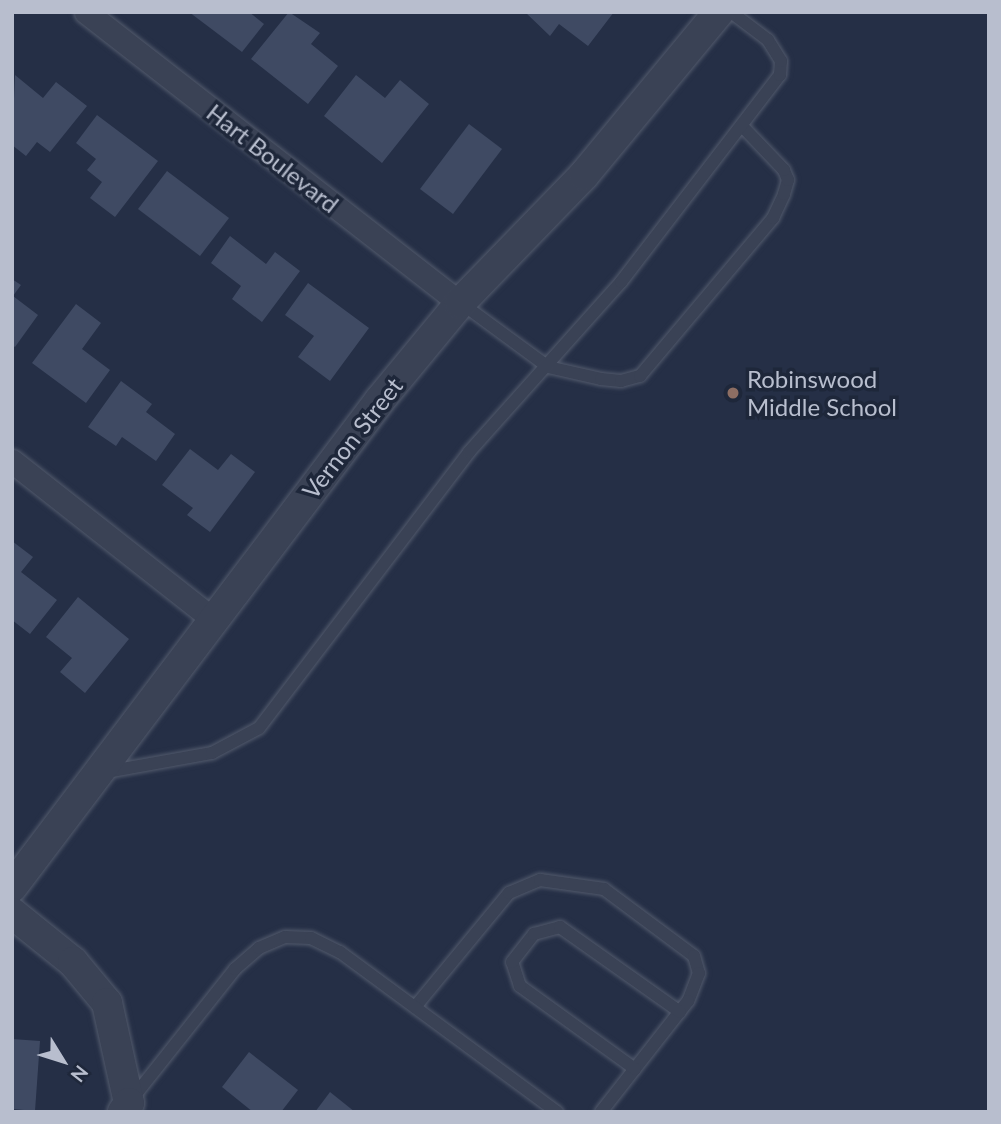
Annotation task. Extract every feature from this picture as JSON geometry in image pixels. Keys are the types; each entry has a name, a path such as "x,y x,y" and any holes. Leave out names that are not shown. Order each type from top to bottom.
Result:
{"street":[{"name":"Hart Boulevard","path":"86,12 460,303"},
{"name":"Vernon Street","path":"12,887 372,410 460,303 584,175 719,12"},
{"path":"12,461 214,620"},
{"path":"12,913 94,982 107,1003 131,1109"}],"lane":[{"path":"98,773 212,753 259,728 469,452 548,367 742,127 780,75 782,61 768,40 731,12"},
{"path":"460,303 548,367 621,381 640,376 773,218 788,180 775,158 742,127"},
{"path":"415,1007 509,893 540,880 604,889 694,956 699,973 688,1001 601,1112"},
{"path":"635,1069 520,986 512,962 534,934 560,927 680,1012"},
{"path":"131,1109 235,970 258,948 285,937 311,938 340,952 556,1112"}],"building":[{"path":"189,12 249,12 264,24 242,52"},
{"path":"289,12 320,33 311,44 338,66 308,104 251,59"},
{"path":"525,12 614,12 588,46 559,24 550,36"},
{"path":"15,75 43,98 56,82 87,106 50,152 37,142 26,156 12,145"},
{"path":"356,75 385,98 400,80 429,104 382,163 324,116"},
{"path":"97,115 158,161 115,217 90,198 102,182 87,170 96,159 76,143"},
{"path":"469,124 502,149 453,214 420,189"},
{"path":"167,171 229,218 200,256 138,209"},
{"path":"230,236 266,264 275,252 300,271 262,322 232,299 241,286 211,263"},
{"path":"12,279 21,285 13,296 38,315 15,347 12,345"},
{"path":"308,283 369,328 330,381 298,357 314,336 285,315"},
{"path":"76,304 101,323 82,349 110,370 86,403 32,363"},
{"path":"121,381 152,404 146,412 175,434 156,461 122,437 116,446 88,427"},
{"path":"190,449 218,470 231,454 255,472 210,532 187,515 193,508 162,485"},
{"path":"12,541 33,557 21,572 57,600 30,634 12,620"},
{"path":"78,597 129,639 85,693 60,672 72,658 46,637"},
{"path":"12,1039 40,1041 35,1111 12,1109"},
{"path":"249,1052 298,1090 281,1112 253,1112 222,1087"},
{"path":"330,1092 355,1112 315,1112"}],"place":[{"name":"Robinswood Middle School","path":"733,393"}]}
